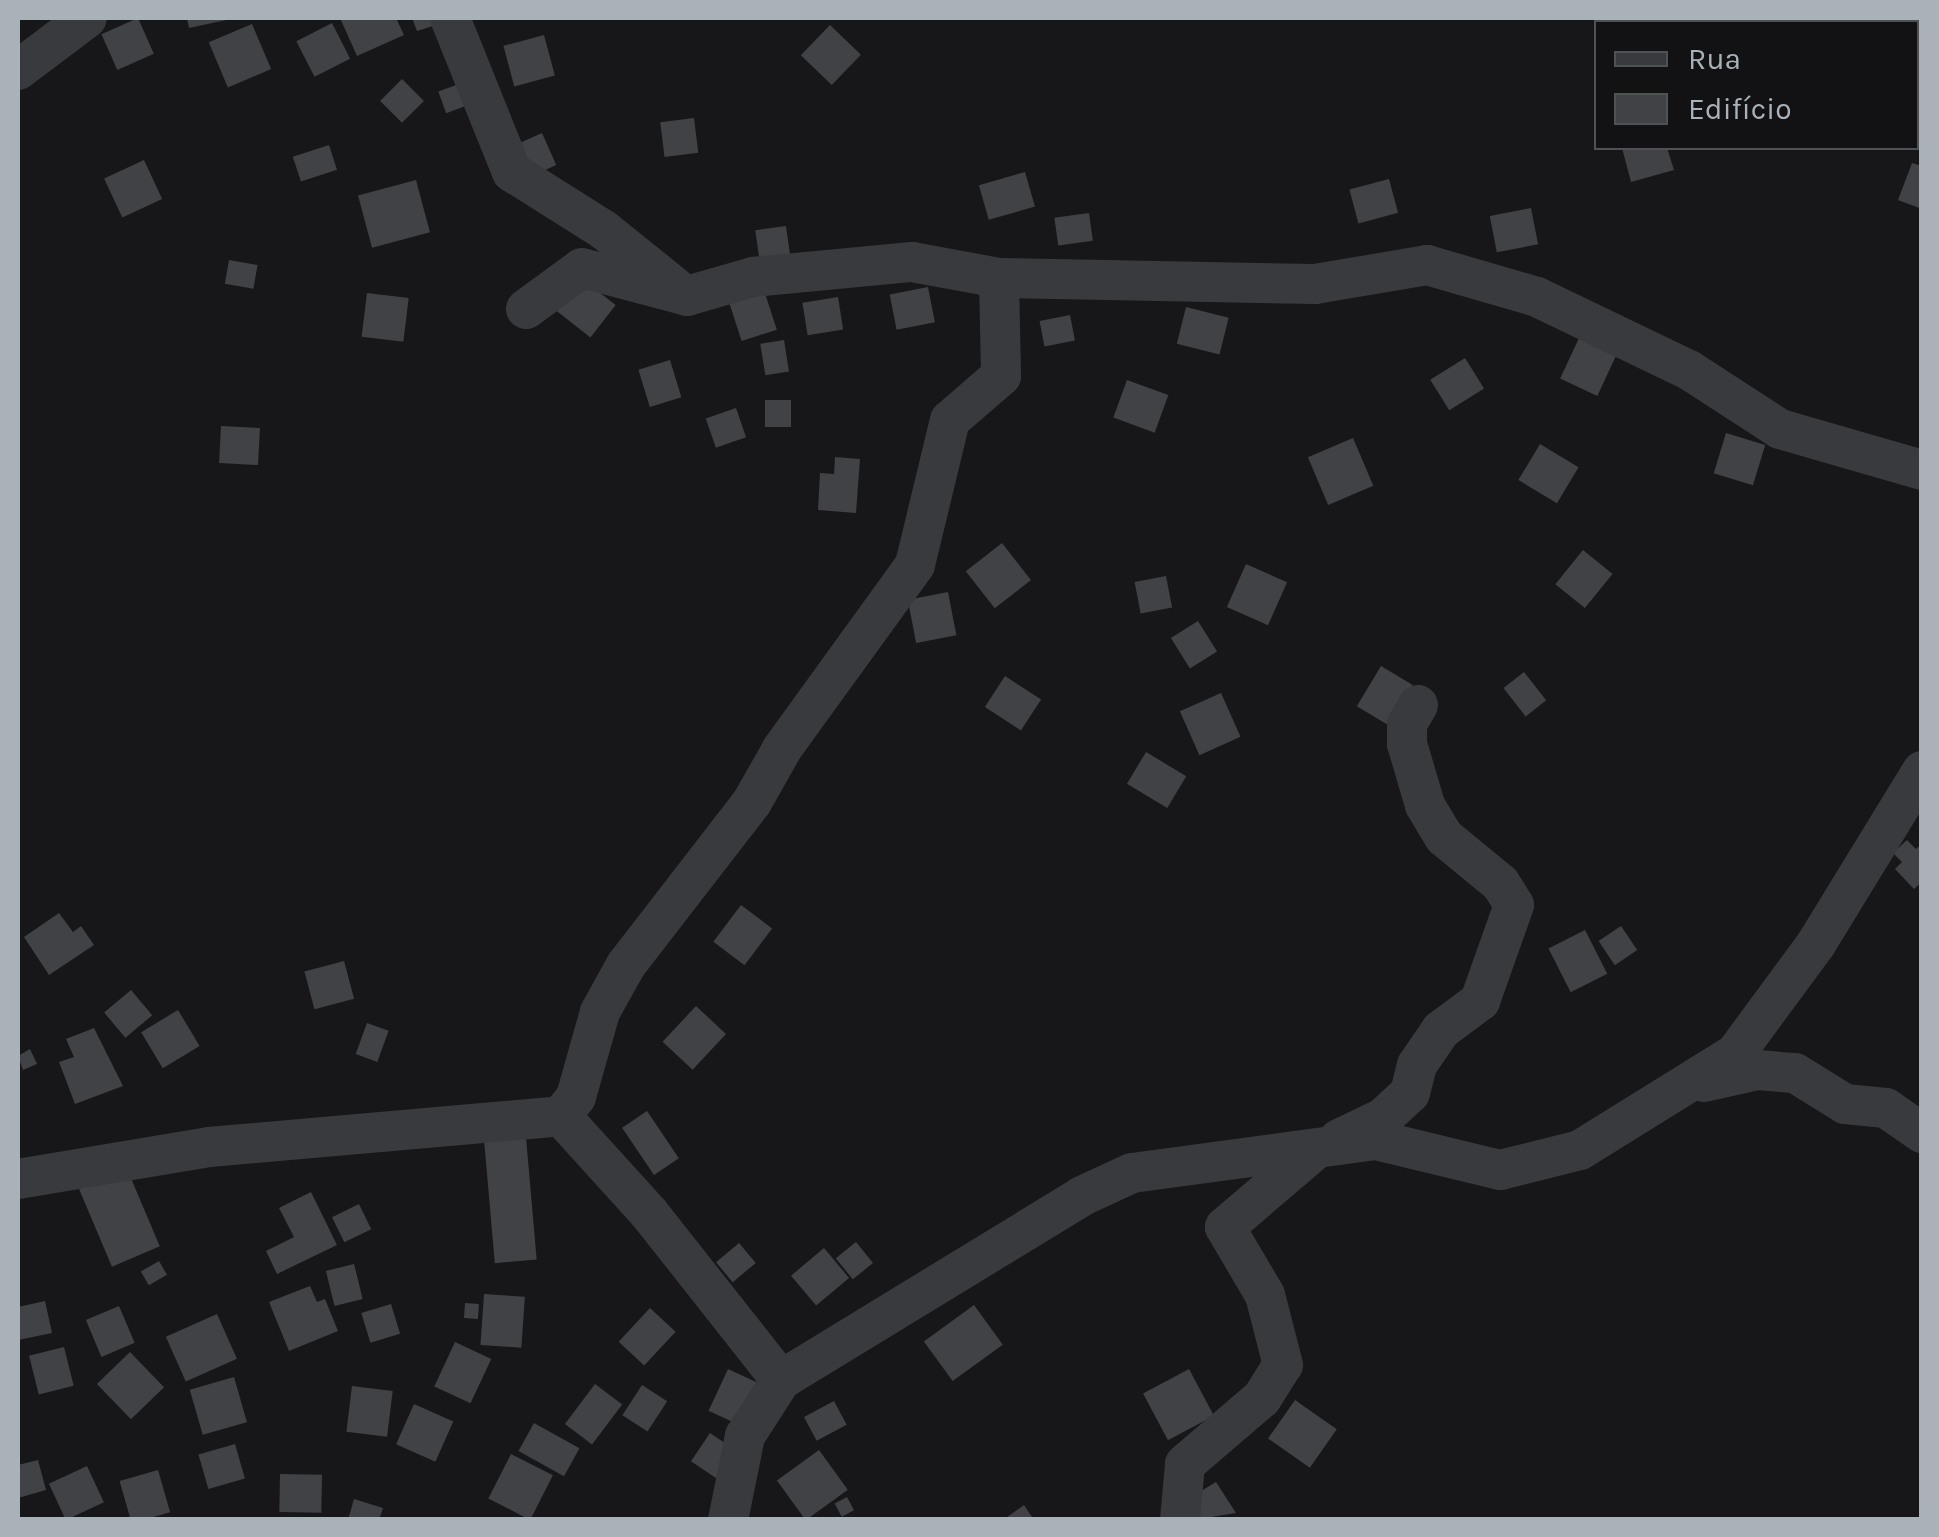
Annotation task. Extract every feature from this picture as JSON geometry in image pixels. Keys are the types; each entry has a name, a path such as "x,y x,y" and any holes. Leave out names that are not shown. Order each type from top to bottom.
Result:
{"street":[{"path":"18,70 86,18"},
{"path":"450,18 512,172 604,230 687,296"},
{"path":"526,309 582,268 687,296 753,276 912,262 1000,278 1315,284 1427,265 1537,296 1689,370 1780,430 1922,470"},
{"path":"18,1180 209,1147 561,1116 576,1097 600,1012 626,966 752,802 782,749 915,565 950,420 1001,376 1000,278"},
{"path":"1180,1520 1184,1464 1262,1398 1283,1365 1265,1295 1225,1226 1321,1147 1383,1118 1410,1093 1418,1066 1440,1030 1480,1000 1514,905 1500,883 1444,836 1425,804 1407,744 1407,724 1418,705"},
{"path":"728,1520 745,1436 780,1380 1082,1196 1132,1172 1376,1140 1500,1170 1580,1150 1692,1085 1735,1054 1816,944 1922,771"},
{"path":"1692,1085 1758,1070 1796,1073 1845,1104 1886,1108 1922,1133"},
{"path":"561,1116 649,1212 780,1380"}],"building":[{"path":"138,18 154,54 117,70 101,34"},
{"path":"187,18 230,18 231,19 189,28"},
{"path":"340,18 396,18 404,35 357,56"},
{"path":"412,18 445,18 446,22 417,31"},
{"path":"332,23 350,59 315,77 296,41"},
{"path":"252,24 271,69 228,87 209,42"},
{"path":"830,25 861,55 832,85 801,55"},
{"path":"544,35 555,76 514,86 503,46"},
{"path":"402,79 424,101 402,123 380,101"},
{"path":"459,84 467,106 446,113 438,92"},
{"path":"694,118 698,153 665,157 660,122"},
{"path":"542,133 556,165 526,178 512,146"},
{"path":"329,145 337,170 301,181 293,157"},
{"path":"1623,150 1668,150 1674,170 1631,182"},
{"path":"144,160 162,199 122,218 104,179"},
{"path":"1912,163 1922,166 1922,209 1898,200"},
{"path":"1025,172 1035,207 989,220 979,185"},
{"path":"1389,179 1398,213 1358,223 1349,190"},
{"path":"416,180 430,232 372,248 358,196"},
{"path":"1531,208 1538,244 1497,252 1490,216"},
{"path":"1089,213 1093,241 1058,246 1054,218"},
{"path":"786,226 791,260 760,264 755,230"},
{"path":"229,260 258,265 253,289 225,284"},
{"path":"581,278 616,305 590,337 556,310"},
{"path":"762,284 777,330 742,341 727,295"},
{"path":"928,287 935,322 897,330 890,294"},
{"path":"367,293 409,298 403,342 362,337"},
{"path":"838,297 843,330 808,335 802,303"},
{"path":"1186,307 1229,318 1219,355 1177,344"},
{"path":"1070,315 1075,341 1045,346 1040,321"},
{"path":"1580,336 1617,353 1597,396 1560,379"},
{"path":"784,340 789,372 765,375 760,344"},
{"path":"1465,358 1484,389 1449,410 1430,380"},
{"path":"670,360 681,397 650,407 638,370"},
{"path":"1127,380 1168,395 1155,433 1113,418"},
{"path":"765,400 791,400 791,427 765,427"},
{"path":"736,408 746,437 716,448 706,418"},
{"path":"221,426 260,428 258,465 219,463"},
{"path":"1726,433 1765,445 1753,485 1714,473"},
{"path":"1353,438 1373,486 1328,505 1308,457"},
{"path":"1540,444 1579,467 1557,503 1518,480"},
{"path":"835,457 860,459 856,513 818,510 820,473 834,474"},
{"path":"1002,543 1031,580 995,608 966,571"},
{"path":"1583,550 1613,574 1585,608 1555,584"},
{"path":"1246,564 1287,582 1268,625 1227,607"},
{"path":"1166,576 1172,607 1141,614 1135,582"},
{"path":"948,592 956,635 916,643 908,600"},
{"path":"1198,621 1217,652 1190,668 1171,638"},
{"path":"1381,666 1413,685 1389,725 1357,706"},
{"path":"1524,672 1546,700 1526,716 1504,688"},
{"path":"1005,676 1041,699 1021,730 985,707"},
{"path":"1221,693 1241,737 1199,755 1180,711"},
{"path":"1146,752 1186,776 1167,808 1127,784"},
{"path":"1907,840 1916,849 1922,844 1922,882 1914,889 1895,869 1902,862 1893,853"},
{"path":"741,905 772,928 744,965 713,942"},
{"path":"59,913 73,932 81,926 94,945 49,975 24,937"},
{"path":"1621,926 1637,950 1615,965 1599,941"},
{"path":"1585,930 1607,974 1571,992 1548,949"},
{"path":"344,961 354,999 314,1009 304,972"},
{"path":"131,990 152,1015 125,1038 104,1012"},
{"path":"696,1006 726,1034 693,1070 663,1042"},
{"path":"178,1010 200,1046 163,1068 141,1032"},
{"path":"367,1023 389,1031 377,1062 356,1054"},
{"path":"94,1028 123,1086 75,1104 59,1062 74,1057 66,1039"},
{"path":"30,1049 37,1064 23,1070 18,1056"},
{"path":"647,1111 679,1158 654,1175 622,1128"},
{"path":"525,1126 537,1259 495,1263 483,1130"},
{"path":"127,1169 160,1246 112,1267 79,1189"},
{"path":"311,1192 337,1245 277,1274 266,1251 294,1237 279,1208"},
{"path":"359,1204 371,1229 344,1242 332,1217"},
{"path":"856,1242 873,1263 853,1279 836,1258"},
{"path":"739,1243 756,1263 733,1282 716,1262"},
{"path":"824,1248 849,1278 816,1306 791,1276"},
{"path":"159,1261 167,1275 149,1285 141,1272"},
{"path":"354,1264 363,1299 335,1306 326,1271"},
{"path":"310,1286 317,1302 325,1299 338,1331 289,1351 269,1302"},
{"path":"484,1294 525,1297 521,1348 480,1345"},
{"path":"45,1301 52,1333 18,1340 18,1307"},
{"path":"465,1303 479,1304 478,1319 464,1318"},
{"path":"391,1304 400,1334 370,1343 361,1313"},
{"path":"974,1305 1003,1345 953,1381 924,1341"},
{"path":"119,1306 135,1343 101,1357 86,1320"},
{"path":"650,1308 676,1332 644,1366 619,1342"},
{"path":"217,1314 237,1359 186,1382 166,1337"},
{"path":"455,1342 491,1359 471,1403 434,1386"},
{"path":"64,1347 74,1386 39,1395 29,1356"},
{"path":"130,1352 164,1387 131,1419 97,1384"},
{"path":"728,1369 756,1382 737,1424 709,1411"},
{"path":"1189,1369 1214,1416 1168,1440 1143,1393"},
{"path":"234,1377 247,1422 203,1435 190,1390"},
{"path":"595,1384 622,1404 592,1444 565,1424"},
{"path":"642,1385 667,1401 648,1432 622,1415"},
{"path":"352,1386 393,1391 387,1437 346,1432"},
{"path":"1295,1400 1337,1429 1310,1468 1268,1439"},
{"path":"834,1401 847,1425 817,1441 804,1417"},
{"path":"414,1404 453,1421 435,1462 396,1444"},
{"path":"534,1423 579,1448 564,1476 518,1451"},
{"path":"710,1433 738,1452 719,1480 691,1461"},
{"path":"235,1444 245,1479 208,1489 198,1454"},
{"path":"819,1450 848,1490 806,1520 777,1481"},
{"path":"511,1454 553,1475 530,1520 488,1499"},
{"path":"38,1460 46,1490 18,1498 18,1465"},
{"path":"87,1466 104,1502 66,1520 49,1484"},
{"path":"158,1470 170,1512 131,1520 120,1481"},
{"path":"280,1474 322,1475 321,1513 279,1512"},
{"path":"1216,1482 1236,1513 1193,1520 1183,1502"},
{"path":"847,1497 854,1510 842,1517 835,1504"},
{"path":"354,1499 383,1508 379,1520 348,1520"},
{"path":"1024,1505 1034,1520 1003,1520"}]}
